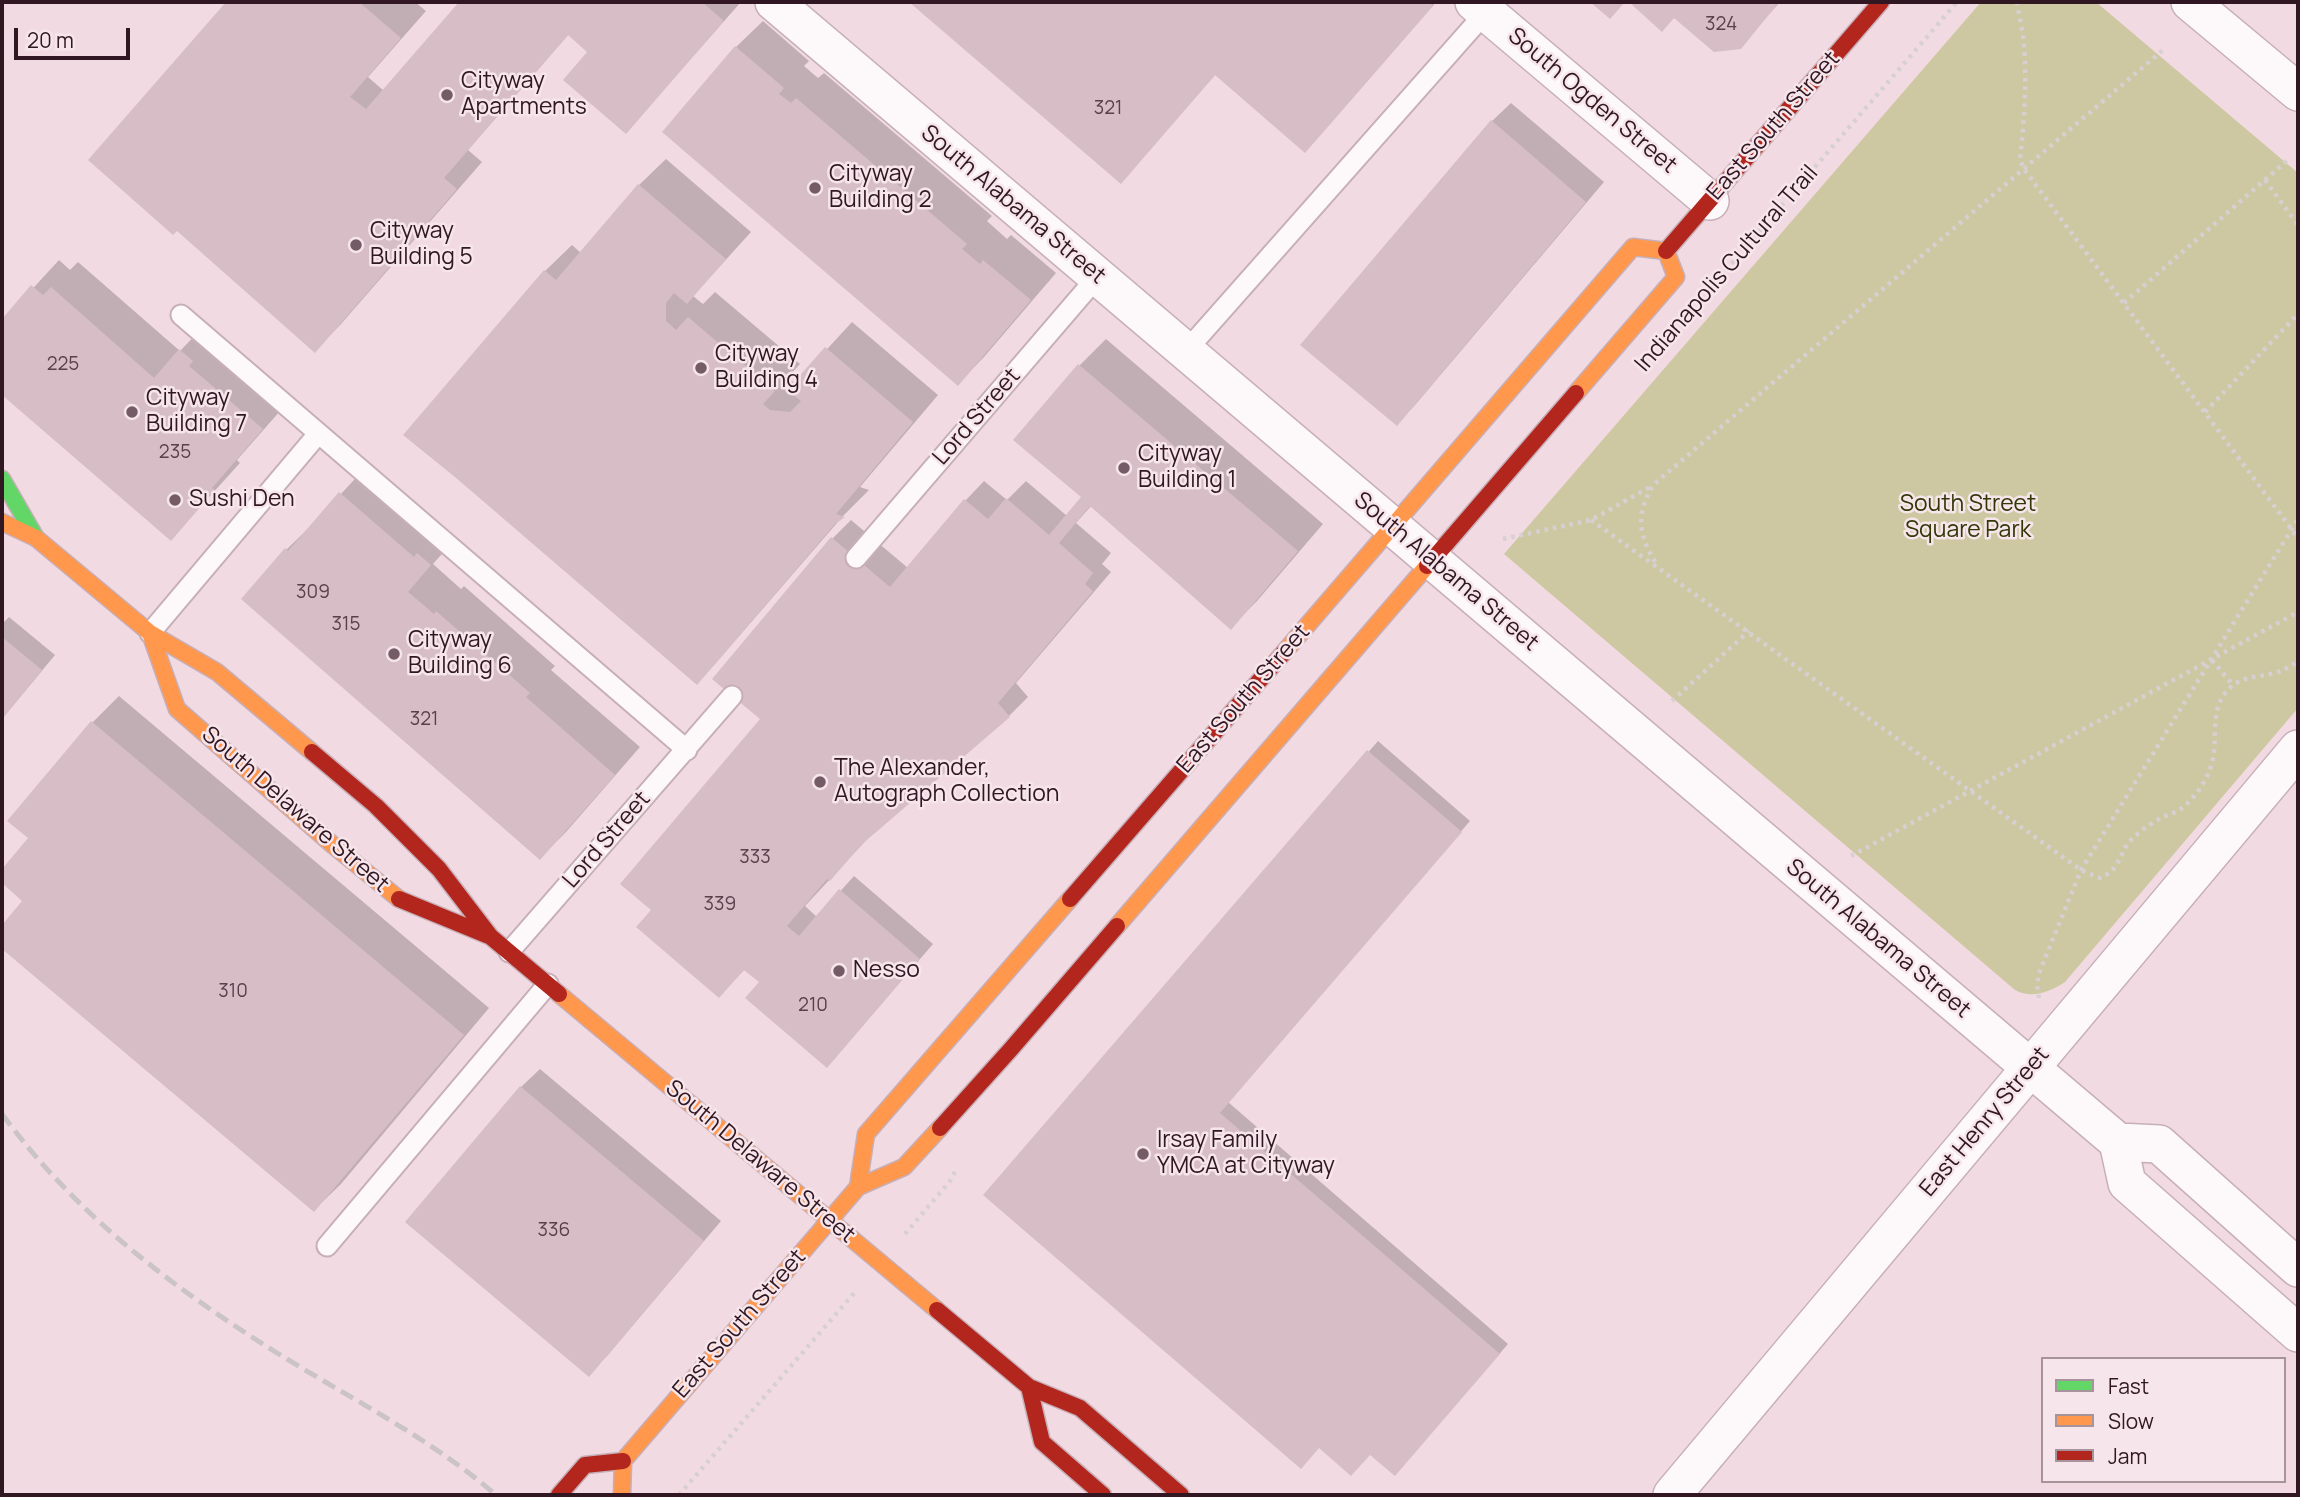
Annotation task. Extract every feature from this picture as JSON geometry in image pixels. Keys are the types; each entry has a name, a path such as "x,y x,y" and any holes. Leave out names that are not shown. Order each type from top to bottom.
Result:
{"main road":[{"name":"East South Street","path":"1666,251 1881,2"},
{"name":"East South Street","path":"858,1187 866,1135 1633,247 1666,251"},
{"name":"East South Street","path":"623,1461 858,1187 904,1167 1019,1039 1315,694 1433,561 1676,277 1666,251"},
{"name":"South Delaware Street","path":"2,479 36,538"},
{"name":"South Delaware Street","path":"2,522 36,538 150,633 217,672 376,806 439,869 491,937 1029,1387 1080,1408 1181,1495"},
{"name":"South Delaware Street","path":"150,633 177,709 397,898 491,937"},
{"path":"1029,1387 1042,1442 1103,1495"},
{"path":"559,1495 585,1465 623,1461 622,1495"}],"street":[{"name":"South Alabama Street","path":"774,2 2118,1142"},
{"path":"2190,2 2298,92"},
{"name":"South Ogden Street","path":"1480,7 1710,201"},
{"name":"East Henry Street","path":"1672,1495 2298,749"},
{"path":"2298,1268 2159,1144 2118,1142 2127,1184 2298,1333"}],"lane":[{"path":"1186,351 1480,7"},
{"name":"Lord Street","path":"856,558 1098,276"},
{"path":"181,316 687,750"},
{"path":"150,633 318,434"},
{"name":"Lord Street","path":"509,952 732,696"},
{"path":"327,1246 548,984"}],"path":[{"name":"Indianapolis Cultural Trail","path":"1712,286 1956,2"},
{"path":"2017,2 2024,44 2025,99 2020,160 2024,169 2298,538"},
{"path":"1508,533 1501,540 1591,520 1653,485 2163,50"},
{"path":"2124,303 2290,158"},
{"path":"2265,180 2298,225"},
{"path":"2205,412 2298,314"},
{"path":"1653,485 1646,498 1640,525 1647,548 1658,565"},
{"path":"2041,1002 2038,994 2039,973 2081,870 2298,519"},
{"path":"1591,520 1658,565 2081,870 2100,878 2117,866 2126,846 2133,839 2151,824 2184,807 2196,794 2211,769 2216,741 2215,722 2220,701 2233,685 2250,677 2283,670 2298,662"},
{"path":"1851,856 2298,612"},
{"path":"1672,701 1749,631"},
{"path":"2212,660 2233,685"},
{"path":"679,1495 827,1324"}],"green space":[{"name":"South Street Square Park","path":"1981,2 2096,2 2298,173 2298,708 2065,982 2053,989 2034,994 2015,990 1504,554"}],"building":[{"path":"226,2 359,2 401,38 350,97 366,109 459,2 702,2 724,21 626,134 563,80 587,52 568,35 444,178 457,189 315,353 177,231 173,235 88,160"},
{"path":"909,2 1429,2 1433,6 1305,153 1215,75 1121,184"},
{"path":"1590,2 1625,2 1610,19"},
{"path":"1629,2 1779,2 1741,49 1714,52 1674,18 1662,32"},
{"name":"Cityway Building 2","path":"735,46 784,88 779,94 791,103 796,98 967,244 962,249 980,264 983,260 1031,300 958,386 662,132"},
{"path":"1491,120 1586,202 1397,426 1300,345"},
{"path":"638,184 726,259 687,304 674,293 666,303 666,321 676,330 688,317 775,391 763,404 770,410 790,412 801,401 787,390 825,347 913,422 836,514 845,517 835,524 697,685 403,435 544,270 556,280"},
{"name":"Cityway Building 7","path":"31,285 43,295 51,287 154,378 179,349 193,361 189,366 263,429 171,541 2,395 2,319"},
{"name":"The Alexander, Autograph Collection","path":"1078,364 1298,551 1231,630 1090,506 1059,543 1093,573 1085,584 1093,591 998,703 1010,717 861,845 830,881 827,879 787,926 799,936 839,889 920,959 827,1068 745,998 759,982 744,970 719,998 636,927 651,910 620,884 760,719 712,679 831,537 890,587 964,499 988,519 1006,498 1049,535 1081,497 1013,440"},
{"name":"Cityway Building 6","path":"339,492 414,557 417,553 431,565 408,592 434,614 436,611 530,693 526,697 615,775 540,860 241,599 285,548 288,551"},
{"path":"2,637 42,670 2,719"},
{"path":"91,721 464,1035 314,1212 2,949 2,925 22,901 2,883 2,869 28,838 7,821"},
{"name":"Irsay Family YMCA at Cityway","path":"1367,750 1462,832 1220,1113 1500,1354 1395,1476 1370,1455 1351,1476 1319,1448 1301,1469 983,1195"},
{"path":"520,1086 704,1241 589,1377 405,1222"}],"railway":[{"path":"2,1114 63,1186 96,1218 166,1277 242,1331 419,1438 496,1495"}],"traffic: fast":[{"path":"2,479 36,538"}],"traffic: slow":[{"path":"1286,650 1633,247 1666,251"},
{"path":"1576,393 1676,277 1666,251"},
{"path":"2,522 36,538 150,633 217,672 312,752"},
{"path":"1117,926 1427,566"},
{"path":"150,633 177,709 399,899"},
{"path":"858,1187 866,1134 1070,899"},
{"path":"559,994 937,1310"},
{"path":"622,1495 623,1461 858,1187 904,1167 940,1128"}],"traffic: jam":[{"path":"1666,251 1881,2"},
{"path":"1427,566 1576,393"},
{"path":"1070,899 1286,650"},
{"path":"312,752 376,806 439,869 491,937 559,994"},
{"path":"399,899 489,936"},
{"path":"940,1128 1117,926"},
{"path":"937,1310 1029,1387 1080,1408 1181,1495"},
{"path":"1029,1387 1042,1442 1103,1495"},
{"path":"559,1495 585,1465 623,1461"}],"place":[{"name":"Cityway Apartments","path":"447,95"},
{"name":"Cityway Building 2","path":"815,188"},
{"name":"Cityway Building 5","path":"356,245"},
{"name":"Cityway Building 4","path":"701,368"},
{"name":"Cityway Building 7","path":"132,412"},
{"name":"Cityway Building 1","path":"1124,468"},
{"name":"Sushi Den","path":"175,500"},
{"name":"Cityway Building 6","path":"394,654"},
{"name":"The Alexander, Autograph Collection","path":"820,782"},
{"name":"Nesso","path":"839,971"},
{"name":"Irsay Family YMCA at Cityway","path":"1143,1154"}]}
